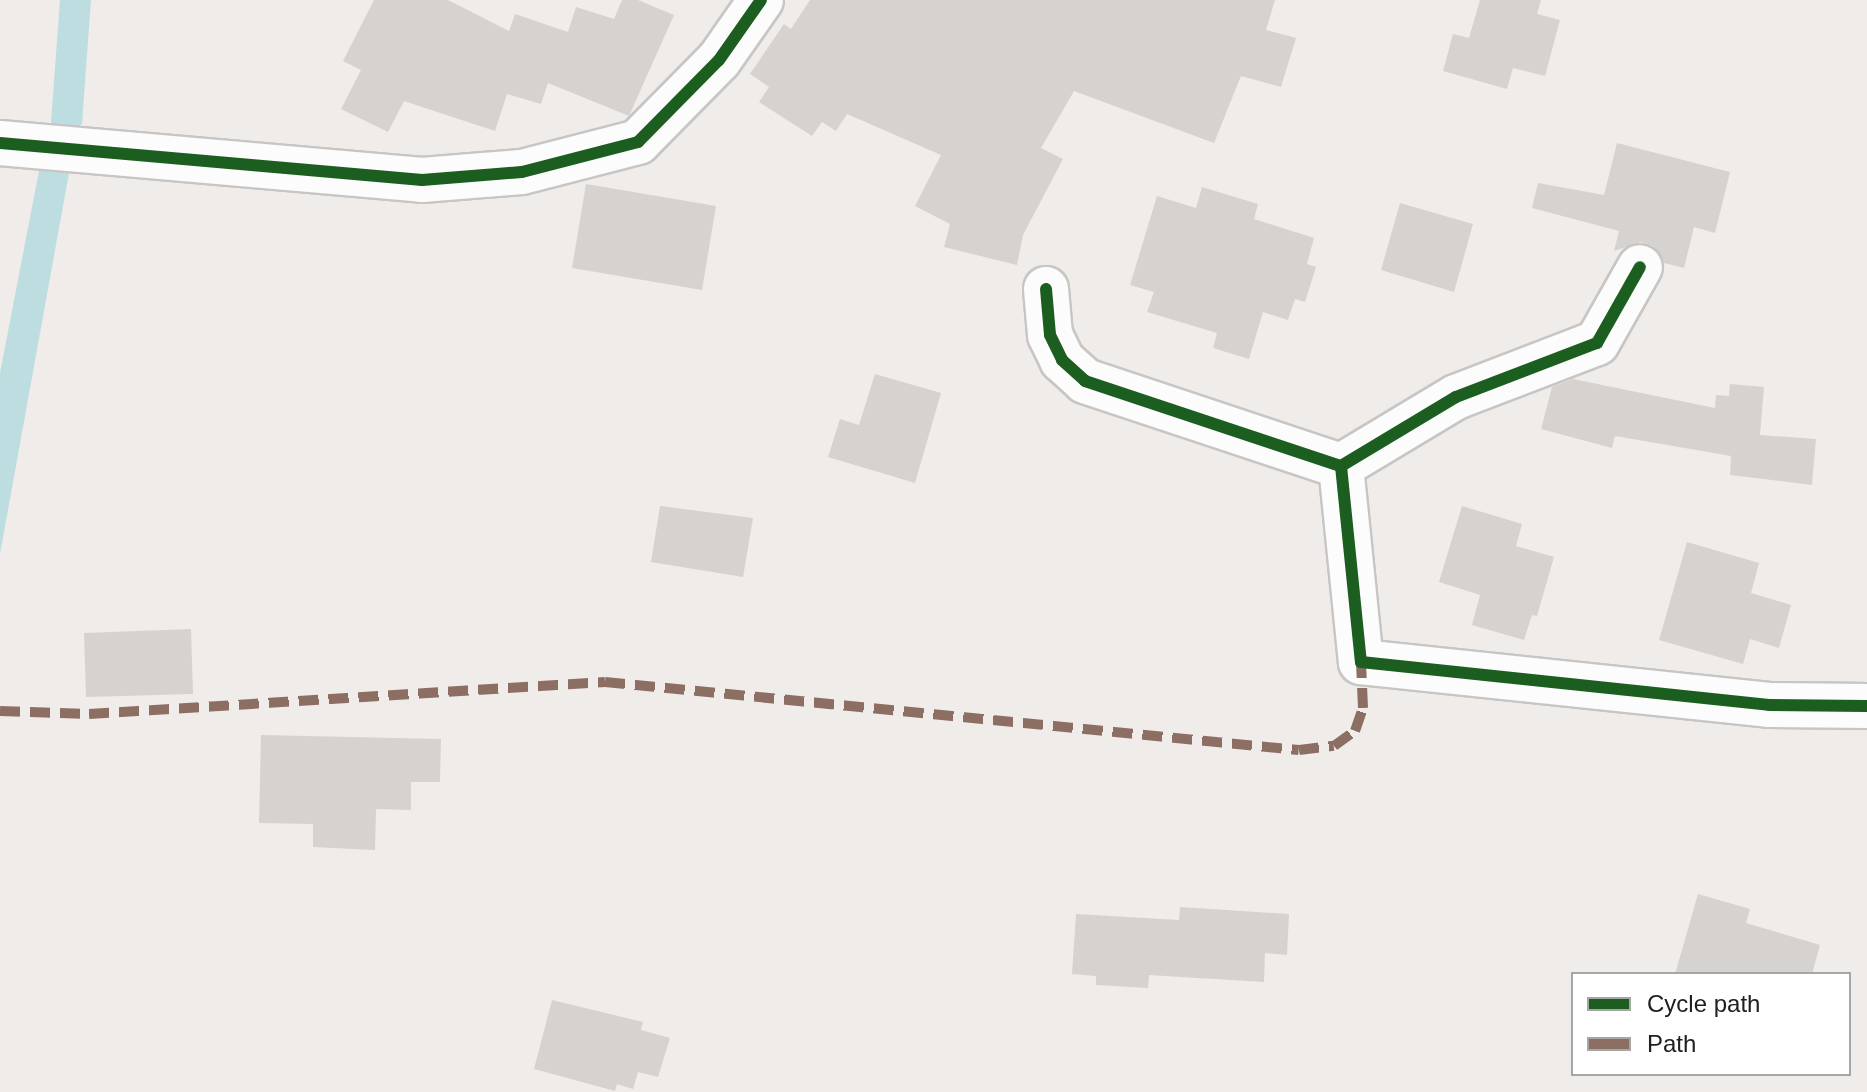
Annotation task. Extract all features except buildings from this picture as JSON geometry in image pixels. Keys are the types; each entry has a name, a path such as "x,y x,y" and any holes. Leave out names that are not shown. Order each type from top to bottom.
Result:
{"street":[{"path":"0,143 422,180 522,172 638,142 719,60 761,0"},
{"path":"1046,289 1050,335 1062,360 1085,381 1341,466 1456,397 1597,343 1640,267"},
{"path":"1341,466 1361,662 1769,705 1867,706"}],"water":[{"path":"60,0 91,0 82,123 74,133 58,131 51,122"},
{"path":"47,165 69,173 0,554 0,373 39,171"}],"marked path":[{"path":"0,711 89,714 605,682 1299,750 1334,746 1355,731 1363,708 1361,662"}],"cycle path":[{"path":"0,143 422,180 522,172 638,142 719,60 761,0"},
{"path":"1046,289 1050,335 1062,360 1085,381 1341,466 1456,397 1597,343 1640,267"},
{"path":"1341,466 1361,662 1769,705 1867,706"}]}
